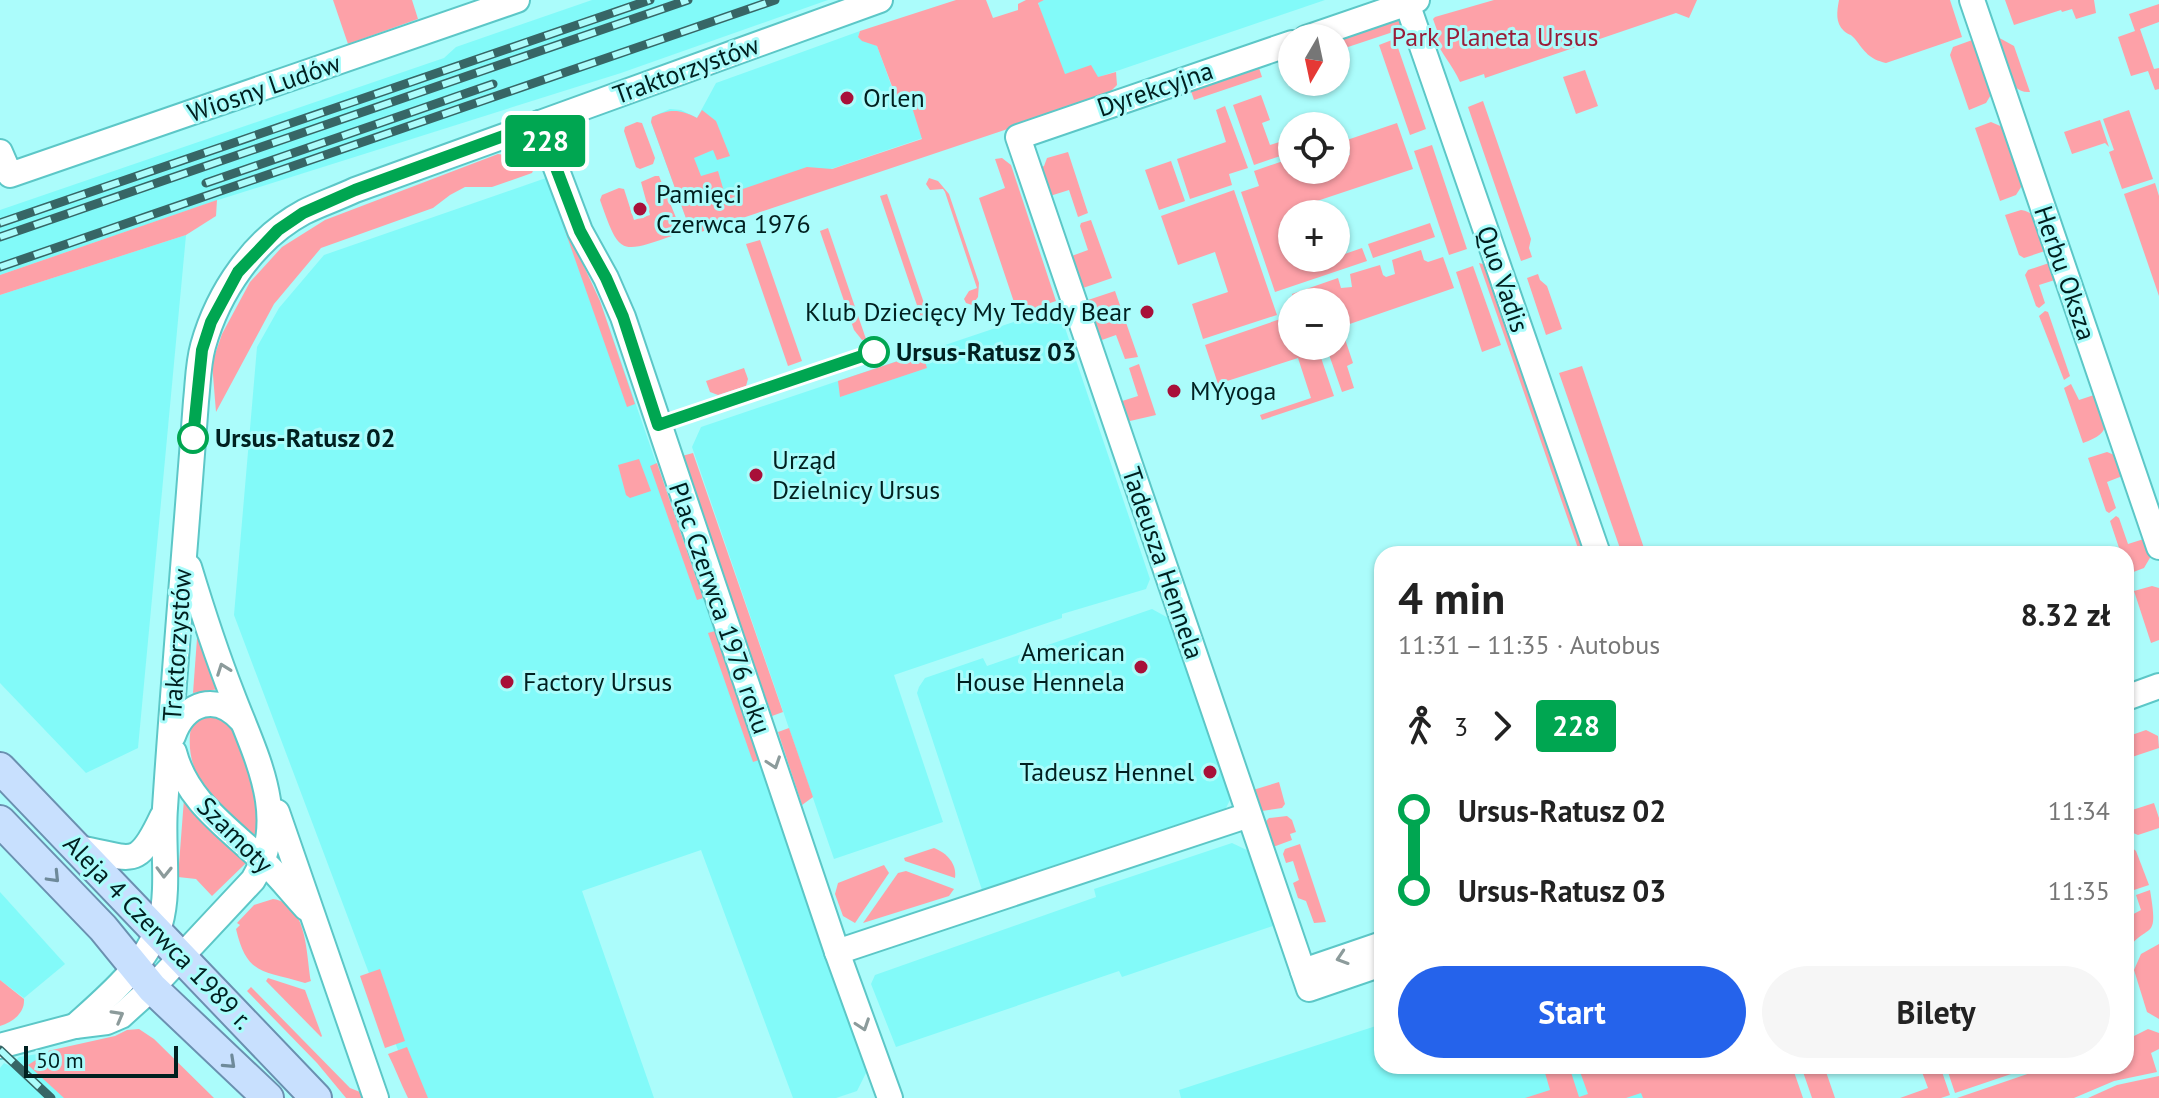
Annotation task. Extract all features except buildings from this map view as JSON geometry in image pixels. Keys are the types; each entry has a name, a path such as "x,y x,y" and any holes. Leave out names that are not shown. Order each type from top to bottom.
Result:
{"main road":[{"name":"Aleja 4 Czerwca 1989 r.","path":"0,768 316,1098"},
{"name":"Aleja 4 Czerwca 1989 r.","path":"0,821 103,928 143,978 268,1098"}],"street":[{"name":"Wiosny Ludów","path":"0,152 10,175 517,0"},
{"name":"Traktorzystów","path":"143,978 161,919 165,811 184,547 202,350 223,296 247,261 278,230 303,213 417,166 880,0"},
{"name":"Herbu Oksza","path":"1972,0 2159,547"},
{"path":"1347,24 1412,2"},
{"name":"Quo Vadis","path":"1412,2 1595,546"},
{"name":"Dyrekcyjna","path":"1018,137 1278,48"},
{"name":"Plac Czerwca 1976 roku","path":"539,123 580,231 623,317 837,952 890,1098"},
{"name":"Tadeusza Hennela","path":"1018,137 1306,980"},
{"name":"Traktorzystów","path":"10,1044 75,1026 180,956 242,891 264,862 270,843 270,825 264,776 202,612 184,547"},
{"path":"2134,695 2159,686"},
{"name":"Traktorzystów","path":"171,742 186,712 201,705 218,705 234,712 245,725"},
{"name":"Szamoty","path":"171,742 187,786 213,817 264,862 314,918"},
{"name":"Szamoty","path":"264,776 376,1098"},
{"path":"79,848 126,858 136,855 146,848 165,811"},
{"path":"837,952 1249,815"},
{"path":"242,891 268,885 290,890"},
{"path":"1306,980 1374,948"},
{"path":"1306,980 1374,966"}],"shaded area":[{"path":"592,0 828,0 621,73 218,200 0,275 0,210 444,58 456,47"},
{"path":"1325,0 1064,89 1038,2"},
{"path":"860,31 858,37 877,46 898,104 910,101 923,138 686,218 651,122 652,117 670,109 681,110 697,118 716,83"},
{"name":"Factory Ursus","path":"546,178 572,244 600,301 867,1071 857,1091 836,1098 793,1098 701,850 582,891 654,1098 416,1098 234,615 257,347 279,308 324,255"},
{"path":"186,235 138,748 86,773 0,683 0,295"},
{"path":"1058,307 1150,579 1146,589 1062,614 1062,618 894,675 943,822 834,859 692,447 701,427"},
{"path":"1152,609 1172,620 1232,796 1223,814 983,893 917,693 919,687 925,678 983,658 987,666"},
{"path":"1232,843 1251,852 1276,925 1122,977 1119,971 896,1047 871,984 875,975 1096,897 1094,889"},
{"path":"0,892 65,964 24,998 0,980"},
{"path":"1374,1027 1374,1074 1778,1074 1786,1098 1181,1098 1179,1090"},
{"path":"68,1049 143,1098 0,1098 0,1068 4,1063 10,1066 19,1057"}],"green space":[{"path":"333,0 412,0 418,19 348,44"},
{"path":"956,0 986,0 993,18 1018,10 1018,4 1026,0 1044,0 1038,3 1065,74 1091,65 1098,77 1116,72 1117,85 1106,96 692,235 651,122 652,117 675,111 697,118 702,110 716,121 730,156 717,160 713,150 694,158 701,176 718,171 725,195 807,167 832,169 922,139 910,101 899,105 877,46 858,37 860,31"},
{"name":"Park Planeta Ursus","path":"1494,0 1697,0 1689,18 1676,13 1485,78 1484,74 1460,82 1434,36 1438,33 1433,19"},
{"path":"1839,0 1950,0 1962,37 1886,63 1868,54 1841,28 1837,17"},
{"path":"2005,0 2094,0 2096,13 2076,19 2072,9 2061,10 2014,25"},
{"path":"2159,4 2159,22 2140,29 2154,69 2159,68 2159,89 2155,90 2148,71 2131,76 2118,37 2135,31 2129,14"},
{"path":"1392,19 1398,20 1405,28 1350,46 1350,33"},
{"path":"1994,35 2014,46 2030,92 2015,87 2010,80"},
{"path":"1975,39 1992,93 1986,103 1969,110 1950,55 1953,47"},
{"path":"1392,40 1396,42 1426,129 1410,135 1379,45"},
{"path":"1258,65 1262,77 1194,100 1190,88"},
{"path":"1585,70 1598,106 1576,114 1563,77"},
{"path":"1261,95 1270,120 1262,123 1270,145 1278,142 1278,157 1254,165 1233,105"},
{"path":"1483,101 1531,239 1529,248 1532,257 1521,261 1468,107"},
{"path":"1225,106 1248,168 1229,174 1232,185 1190,199 1177,159 1226,142 1216,110"},
{"path":"2129,110 2153,179 2122,189 2109,152 2114,150 2103,119"},
{"path":"2100,120 2109,147 2105,143 2072,154 2064,132"},
{"path":"1991,122 2005,128 2023,184 2016,195 2000,201 1975,128"},
{"path":"642,123 655,158 653,164 640,169 636,167 624,131 625,127"},
{"path":"1397,123 1413,169 1320,200 1278,200 1278,272 1334,272 1287,288 1278,288 1275,292 1241,192 1259,186 1254,171 1278,163 1278,184 1350,184 1350,139"},
{"path":"1432,145 1467,249 1449,255 1414,151"},
{"path":"1068,152 1088,213 1078,217 1069,190 1050,196 1040,168 1047,158"},
{"path":"498,154 519,157 535,166 532,173 492,187 465,187 433,208 321,248 274,304 216,412 212,363 222,334 250,282 282,247 325,220"},
{"path":"1002,158 1011,165 1056,301 1018,314 979,198 1005,188 995,159"},
{"path":"1171,161 1185,201 1159,210 1145,170"},
{"path":"659,176 679,225 675,235 642,245 624,246 612,232 600,200 602,195 624,189 634,220 650,215 641,182"},
{"path":"929,178 938,181 949,194 979,283 978,297 972,305 964,299 969,291 977,288 945,192 943,189 930,190 926,184"},
{"path":"2155,183 2159,196 2159,296 2124,194"},
{"path":"1234,190 1277,315 1203,339 1192,304 1228,292 1215,252 1178,265 1161,216"},
{"path":"887,194 929,318 922,320 880,196"},
{"path":"217,200 216,216 186,235 0,295 0,275"},
{"path":"557,208 600,301 635,404 627,407"},
{"path":"2021,210 2036,219 2048,250 2024,258 2019,255 2005,215"},
{"path":"1091,220 1112,278 1080,289 1069,257 1088,250 1080,226"},
{"path":"1430,223 1435,237 1373,258 1368,244"},
{"path":"828,228 866,339 862,340 854,330 820,231"},
{"path":"760,240 802,361 788,366 746,244"},
{"path":"1362,248 1367,261 1350,267 1350,252"},
{"path":"1421,250 1424,260 1428,262 1443,257 1454,288 1350,324 1350,288 1341,288 1352,287 1350,274 1380,265 1386,277 1395,274 1392,260"},
{"path":"2052,262 2058,279 2039,285 2045,303 2039,308 2025,275 2028,270"},
{"path":"1479,263 1487,265 1586,546 1577,546"},
{"path":"1473,266 1501,345 1482,352 1456,272"},
{"path":"1538,274 1547,286 1562,329 1546,335 1527,278"},
{"path":"1338,278 1341,288 1309,288"},
{"path":"1115,291 1138,357 1125,359 1116,335 1099,341 1085,301"},
{"path":"2048,312 2070,376 2064,380 2039,316"},
{"path":"1278,320 1278,360 1292,360 1218,384 1205,345"},
{"path":"1350,354 1353,363 1347,366 1354,388 1342,392 1331,360 1350,360"},
{"path":"923,355 927,368 840,397 838,381"},
{"path":"1299,360 1322,360 1334,396 1262,420 1260,415 1311,398"},
{"path":"1139,364 1156,415 1130,421 1125,418 1119,402 1138,396 1129,368"},
{"path":"1582,366 1643,546 1619,546 1559,373"},
{"path":"744,368 748,379 746,386 718,395 710,392 706,381"},
{"path":"2071,384 2079,400 2097,394 2105,418 2104,430 2083,443 2064,388"},
{"path":"2107,452 2117,456 2125,475 2107,482 2116,508 2109,513 2088,458"},
{"path":"693,453 783,712 772,716 682,456"},
{"path":"639,459 651,491 630,498 626,495 618,465"},
{"path":"657,463 703,598 697,600 650,466"},
{"path":"2116,516 2119,518 2128,544 2147,538 2151,556 2144,568 2134,572 2134,546 2118,546 2110,521"},
{"path":"2152,586 2159,588 2159,640 2151,643 2134,591"},
{"path":"198,625 219,689 193,693"},
{"path":"715,631 759,760 753,762 708,633"},
{"path":"213,714 231,724 258,802 257,840 218,804 199,778 193,763 191,727 204,715"},
{"path":"789,728 813,797 802,805 778,732"},
{"path":"2146,730 2158,736 2159,748 2134,756 2134,734"},
{"path":"1279,782 1285,804 1282,808 1262,811 1253,790"},
{"path":"184,799 246,860 212,896 196,879 178,877"},
{"path":"2154,803 2159,828 2138,835 2134,833 2134,809"},
{"path":"1287,816 1296,832 1290,834 1292,840 1273,847 1266,821"},
{"path":"1300,844 1326,922 1314,923 1306,901 1298,898 1293,883 1299,880 1293,861 1286,863 1283,854 1285,849"},
{"path":"934,848 950,860 955,878 905,861 904,858"},
{"path":"2134,849 2136,851 2149,885 2134,890"},
{"path":"884,865 889,873 855,923 843,916 835,894 838,883"},
{"path":"906,871 954,889 949,896 863,923 898,873"},
{"path":"2150,890 2153,918 2150,929 2134,942 2134,914 2141,910 2136,895"},
{"path":"273,899 293,910 299,920 311,981 305,983 259,969 240,944 236,929 240,925 237,923 254,905"},
{"path":"2159,944 2159,1019 2147,1012 2134,970 2141,954"},
{"path":"380,969 405,1041 385,1048 360,976"},
{"path":"268,978 305,990 321,1037 266,981"},
{"path":"0,980 24,999 17,1016 0,1026"},
{"path":"251,987 363,1098 346,1098 317,1063 247,991"},
{"path":"139,1029 154,1039 214,1098 64,1098 28,1065 45,1054 43,1052"},
{"path":"2148,1029 2159,1033 2159,1049 2151,1053 2157,1072 2114,1081 2074,1098 1957,1098 2028,1074 2134,1074 2134,1036"},
{"path":"407,1047 428,1098 408,1098 388,1054"},
{"path":"1545,1074 1572,1074 1579,1097 1588,1094 1581,1074 1795,1074 1803,1098 1643,1098 1641,1093 1626,1098 1525,1098 1550,1090"},
{"path":"1804,1074 1827,1074 1835,1098 1812,1098"},
{"path":"1923,1074 1943,1074 1950,1095 1941,1098 1900,1098 1928,1088"},
{"path":"1949,1074 2011,1074 1955,1093"},
{"path":"2159,1076 2159,1098 2088,1098 2117,1085"}],"railway":[{"path":"0,223 650,0"},
{"path":"0,237 688,0"},
{"path":"0,267 775,0"},
{"path":"206,183 493,84"},
{"path":"0,1050 51,1098"}],"bus line":[{"name":"228","path":"193,438 202,350 211,322 223,296 256,250 303,213 417,166 539,123 580,231 623,317 658,425 874,352"}],"place":[{"name":"Orlen","path":"847,98"},
{"name":"Pamięci Czerwca 1976","path":"640,209"},
{"name":"Klub Dziecięcy My Teddy Bear","path":"1147,312"},
{"name":"Ursus-Ratusz 03","path":"874,352"},
{"name":"MYyoga","path":"1174,391"},
{"name":"Ursus-Ratusz 02","path":"193,438"},
{"name":"Urząd Dzielnicy Ursus","path":"756,475"},
{"name":"American House Hennela","path":"1141,667"},
{"name":"Factory Ursus","path":"507,682"},
{"name":"Tadeusz Hennel","path":"1210,772"}]}
